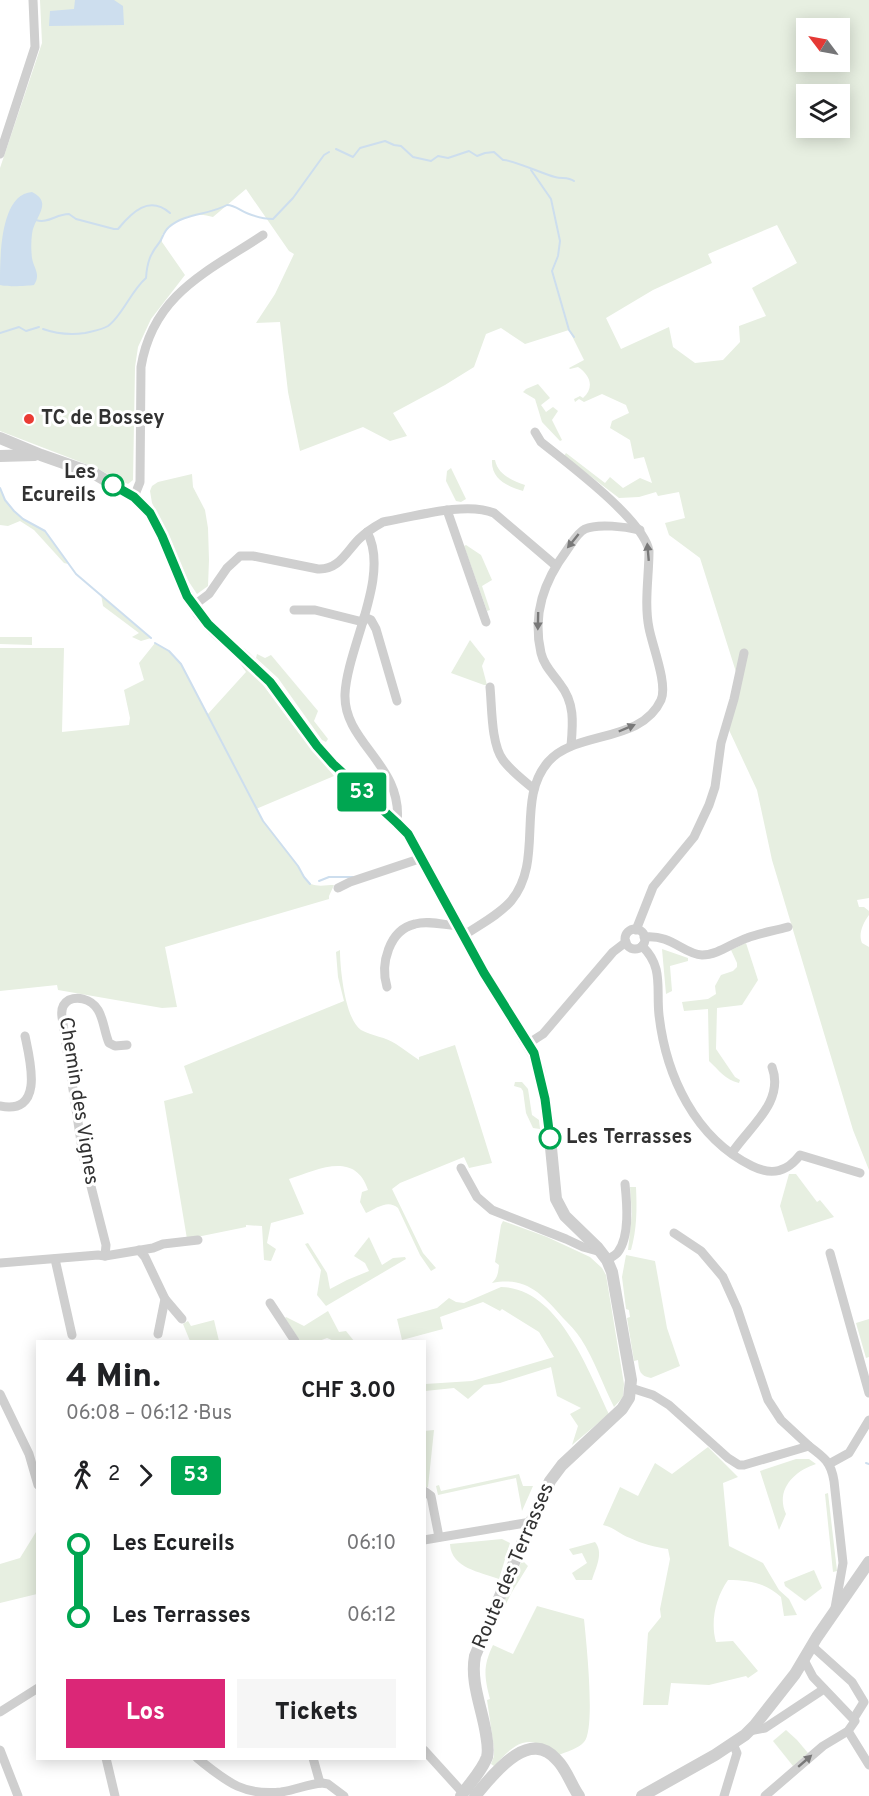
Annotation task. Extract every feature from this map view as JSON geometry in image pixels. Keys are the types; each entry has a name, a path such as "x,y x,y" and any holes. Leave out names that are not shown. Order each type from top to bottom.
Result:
{"street":[{"path":"0,154 34,47 33,0"},
{"path":"134,497 140,482 141,367 150,332 170,302 187,285 262,235"},
{"path":"387,987 383,976 386,958 394,939 402,930 420,923 460,931 503,909 513,898 519,888 528,859 534,789 547,763 571,746 600,739 634,726 647,717 661,698 662,685 658,661 647,619 650,550 647,541 640,530 618,507 542,442 535,432"},
{"path":"0,438 95,474 134,497 150,513 193,606 216,633 270,682 333,764 408,834 460,931 529,1043 536,1059 546,1103 556,1199 568,1220 603,1256 614,1280 631,1388 653,1395 669,1405 728,1458 739,1465 751,1464 809,1446"},
{"path":"0,456 41,455"},
{"path":"193,606 209,594 227,568 240,556 253,556 318,569 329,568 339,562 367,532 383,522 447,510 484,510 494,513 555,565"},
{"path":"447,510 486,622"},
{"path":"571,746 573,724 571,704 565,691 545,664 538,630 539,608 555,565 576,537 588,528 606,526 640,530"},
{"path":"367,532 373,543 374,555 371,583 364,620 348,675 346,703 353,725 393,785 399,807 397,823"},
{"path":"294,610 315,610 371,620 376,629 397,701"},
{"path":"636,930 653,887 694,837 709,805 715,787 721,743 734,699 744,652"},
{"path":"490,687 494,733 499,754 503,761 534,789"},
{"path":"338,888 422,858"},
{"path":"626,942 633,948 643,941 660,937 697,954 706,955 748,937 788,927"},
{"path":"529,1043 543,1034 613,952 626,942 628,933 636,930 642,933 643,941 657,968 662,1030 676,1081 686,1102 713,1138 748,1164 769,1172 779,1172 793,1163 800,1155 860,1173"},
{"name":"Chemin des Vignes","path":"105,1256 106,1245 83,1155 62,1017 63,1006 75,998 90,1001 101,1014 109,1043 115,1046 127,1045"},
{"path":"0,1106 11,1107 20,1104 26,1100 31,1090 32,1082 25,1036"},
{"path":"732,1153 772,1099 775,1085 772,1067"},
{"path":"461,1168 477,1197 492,1210 603,1256 618,1253 625,1235 627,1214 625,1184"},
{"path":"674,1233 701,1251 723,1277 737,1308 768,1400 777,1415 829,1464 834,1481 843,1563 834,1613"},
{"path":"0,1263 105,1256 198,1240"},
{"path":"140,1250 165,1299 182,1319"},
{"path":"830,1253 869,1393"},
{"path":"55,1259 72,1335"},
{"path":"158,1334 165,1299"},
{"path":"270,1303 294,1340"},
{"name":"Route des Terrasses","path":"466,1795 488,1754 474,1680 475,1656 547,1486 556,1471 622,1409 627,1402 631,1388"},
{"path":"0,1394 29,1454 36,1478"},
{"path":"829,1464 849,1453 869,1420"},
{"path":"426,1492 431,1495 439,1538"},
{"path":"426,1540 531,1522"},
{"path":"642,1796 733,1744 749,1731 764,1715 804,1660 869,1562"},
{"path":"765,1796 823,1746 848,1731 854,1725 854,1718 864,1704 856,1687 812,1646"},
{"path":"804,1660 813,1677 854,1718"},
{"path":"0,1712 36,1689"},
{"path":"749,1731 765,1728 824,1689"},
{"path":"848,1731 869,1765"},
{"path":"724,1796 737,1753 733,1744"},
{"path":"426,1752 466,1795 521,1752 534,1748 543,1750 556,1758 579,1796"},
{"path":"0,1750 18,1796"},
{"path":"106,1760 115,1796"},
{"path":"199,1760 236,1788 249,1793 275,1793 320,1783 328,1784 344,1796"},
{"path":"314,1760 320,1783"}],"shaded area":[{"path":"40,0 869,0 869,898 857,900 859,907 864,907 869,911 861,936 862,943 869,947 869,1170 853,1130 772,860 757,790 729,730 736,672 700,558 669,535 665,523 685,518 679,492 658,496 656,492 639,497 619,498 564,456 566,453 605,483 610,477 623,488 640,478 652,483 644,457 634,459 630,440 610,428 612,421 629,413 626,405 602,394 584,402 579,399 575,402 574,399 580,396 583,398 587,394 590,381 578,367 569,368 584,360 569,330 525,344 501,328 486,334 474,367 393,413 407,436 390,441 363,427 300,451 288,392 280,322 256,323 275,294 294,254 289,251 246,189 213,217 192,215 173,224 162,235 162,242 185,275 151,319 138,347 135,367 133,480 128,484 96,468 0,431 0,168 42,43","holes":["777,225 797,263 752,288 766,316 739,326 740,342 723,360 695,363 673,347 669,327 621,349 606,318 653,290 712,263 708,254"]},
{"path":"538,384 550,398 541,405 546,412 553,407 558,411 552,420 562,440 560,441 542,422 535,399 523,392"},
{"path":"492,460 495,460 499,470 506,476 525,485 523,491 511,487 497,477 492,467"},
{"path":"451,468 466,499 461,502 456,501 446,481 447,471"},
{"path":"192,474 193,487 205,510 208,528 208,586 197,594 187,579 152,503 150,491 152,486 158,482"},
{"path":"0,488 5,500 14,511 23,519 45,531 68,564 64,563 34,530 20,521 8,526 0,525"},
{"path":"466,545 481,555 492,580 482,586 490,610 487,611 464,546"},
{"path":"101,594 151,638 141,641 132,637 139,633 103,606"},
{"path":"0,637 32,637 32,645 0,644"},
{"path":"470,640 485,659 482,666 487,685 451,673"},
{"path":"155,643 169,651 181,664 207,715 246,672 239,662 241,661 261,682 334,776 256,809 307,881 317,885 334,885 329,899 165,947 177,1007 162,1008 58,990 57,985 0,991 0,648 64,648 62,732 129,725 130,718 124,690 144,680 139,663"},
{"path":"257,654 265,658 271,655 318,711 314,721 328,739 326,742 322,740 278,678 256,658"},
{"path":"746,943 758,980 742,1005 717,1008 716,1049 735,1077 740,1080 739,1083 726,1077 709,1061 708,1009 684,1011 682,1002 708,999 716,994 715,986 721,975 737,967 731,950"},
{"path":"662,949 688,958 688,961 670,966 672,991 666,994"},
{"path":"340,950 342,981 347,1005 351,1016 361,1030 392,1042 419,1060 419,1057 455,1045 492,1163 469,1168 464,1157 400,1183 392,1189 423,1253 436,1268 431,1271 420,1255 398,1208 386,1204 366,1213 360,1202 362,1192 368,1190 362,1178 354,1170 345,1167 323,1168 289,1179 304,1214 271,1223 267,1243 276,1249 271,1261 264,1260 262,1226 246,1225 246,1227 187,1239 164,1101 193,1093 184,1066 344,1001 338,977 336,952"},
{"path":"515,1082 522,1082 528,1089 532,1115 539,1120 540,1129 533,1128 526,1113 523,1091 514,1086"},
{"path":"789,1174 796,1174 817,1202 820,1200 834,1217 788,1232 780,1206"},
{"path":"630,1187 636,1187 636,1211 633,1242 631,1250 628,1250 632,1214"},
{"path":"503,1221 547,1237 590,1257 602,1268 606,1275 624,1384 623,1397 614,1407 581,1339 548,1301 524,1285 514,1282 492,1283 498,1273 499,1265 495,1262"},
{"path":"369,1237 382,1265 393,1258 405,1257 406,1259 326,1306 317,1295 321,1270 305,1244 308,1243 327,1273 330,1289 369,1271 365,1263 354,1256"},
{"path":"626,1255 655,1261 667,1328 680,1366 651,1378 642,1374 638,1360 634,1361 627,1318 630,1317 629,1310 626,1309 622,1277"},
{"path":"501,1287 521,1291 539,1301 555,1316 568,1334 581,1355 609,1414 572,1445 578,1426 570,1414 581,1408 557,1396 551,1367 500,1383 484,1385 468,1399 454,1388 426,1391 426,1384 472,1381 554,1357 539,1332 502,1309 500,1311 483,1302 440,1317 443,1329 402,1340 397,1319 437,1308 449,1298 464,1303"},
{"path":"328,1311 339,1332 346,1331 353,1340 327,1338 299,1340 285,1318 304,1326"},
{"path":"869,1319 869,1357 866,1358 856,1323"},
{"path":"214,1320 219,1340 190,1340 183,1324 188,1321 191,1326"},
{"path":"434,1430 428,1487 426,1487 426,1431"},
{"path":"708,1447 738,1477 723,1483 729,1546 763,1563 779,1590 789,1599 797,1615 784,1616 781,1597 769,1588 750,1582 728,1580 715,1610 716,1642 733,1641 758,1671 748,1678 746,1676 709,1685 671,1683 668,1705 643,1705 648,1633 661,1617 660,1609 670,1559 668,1549 639,1542 603,1525 620,1487 638,1496 655,1463 672,1474"},
{"path":"796,1459 809,1459 816,1464 800,1471 785,1489 783,1505 786,1514 779,1530 760,1471"},
{"path":"519,1474 523,1486 533,1486 522,1511 516,1478 438,1495 436,1486 439,1485 441,1491"},
{"path":"828,1493 837,1571 833,1572 825,1494"},
{"path":"36,1532 36,1594 0,1603 0,1564 20,1558"},
{"path":"502,1539 510,1543 499,1579 461,1564 455,1559 450,1544"},
{"path":"595,1542 599,1555 592,1580 576,1580 572,1573 587,1563 582,1553 573,1555 569,1549"},
{"path":"522,1560 528,1566 487,1639"},
{"path":"814,1570 822,1588 805,1601 785,1586 784,1582"},
{"path":"537,1606 584,1619 590,1703 588,1734 582,1744 559,1755 539,1744 524,1742 510,1750 494,1766 491,1764 494,1748 487,1700 490,1699 486,1677 487,1659 493,1645 513,1654"},
{"path":"786,1730 808,1753 793,1766 773,1741"}],"water":[{"path":"75,0 114,0 123,6 124,25 49,26 50,11 74,9"},
{"path":"32,192 42,201 32,237 36,281 34,285 0,285 0,259 8,215 21,195"}],"waterway":[{"path":"336,149 353,157 360,148 385,141 401,146 413,157 431,161 438,156 448,158 469,151 477,156 494,152 503,160 574,181"},
{"path":"43,329 74,334 108,326 146,278 151,255 165,231 175,222 227,205 255,216 273,219 293,198 324,155 329,152"},
{"path":"531,170 551,199 560,241 558,256 552,271 569,330 574,337"},
{"path":"36,220 44,221 69,214 76,219 118,229 141,208 155,206 170,213"},
{"path":"0,333 19,327 26,331 39,327"},
{"path":"0,488 5,500 14,511 23,519 45,531 76,574 151,638"},
{"path":"155,643 169,651 181,664 263,821 310,884"},
{"path":"319,881 329,877 353,877"}],"bus line":[{"name":"53","path":"113,485 134,497 150,513 183,588 199,614 223,640 253,664 270,682 333,764 408,834 484,973 534,1053 545,1099 550,1138"}],"place":[{"name":"TC de Bossey","path":"29,419"},
{"name":"Les Ecureils","path":"113,485"},
{"name":"Les Terrasses","path":"550,1138"}]}
